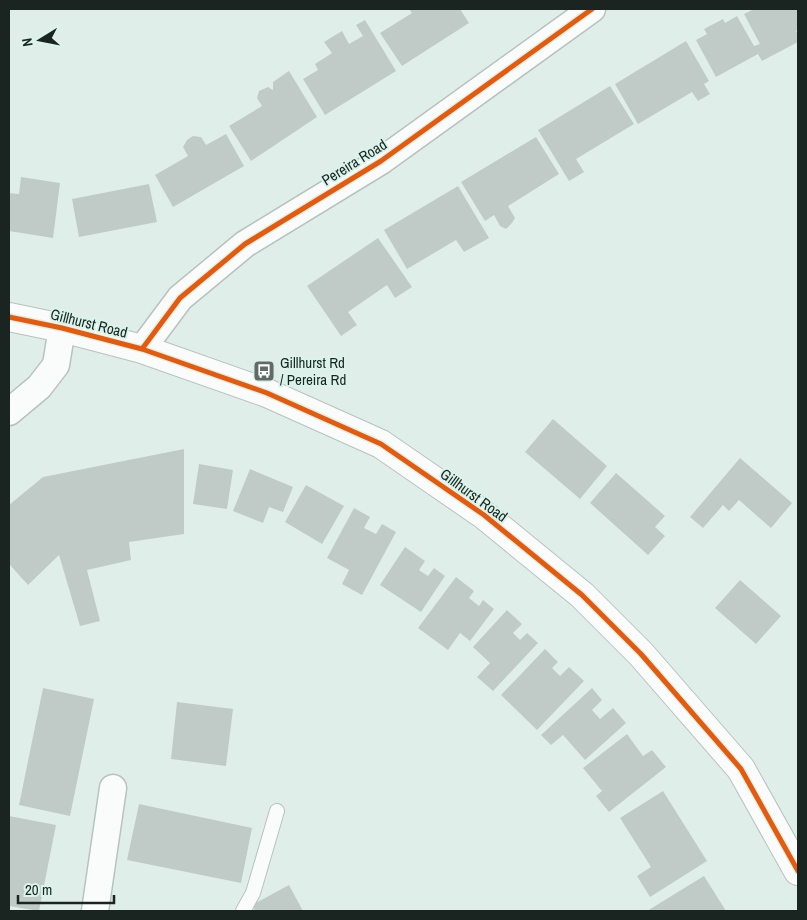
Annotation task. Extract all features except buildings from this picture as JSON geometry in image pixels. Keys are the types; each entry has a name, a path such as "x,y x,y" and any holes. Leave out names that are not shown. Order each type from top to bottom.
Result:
{"street":[{"name":"Pereira Road","path":"142,349 180,298 245,244 381,161 592,9"},
{"name":"Gillhurst Road","path":"9,317 62,328 142,349 267,393 381,444 484,515 582,595 641,654 741,769 798,872"},
{"path":"9,412 39,387 56,365 62,328"},
{"path":"95,911 113,788"}],"lane":[{"path":"243,911 253,893 277,811"}],"cycle path":[{"path":"142,349 180,298 245,244 381,161 592,9"},
{"path":"9,317 62,328 142,349 267,393 381,444 484,515 582,595 641,654 741,769 798,871"}],"place":[{"name":"Gillhurst Rd / Pereira Rd","path":"264,371"}]}
